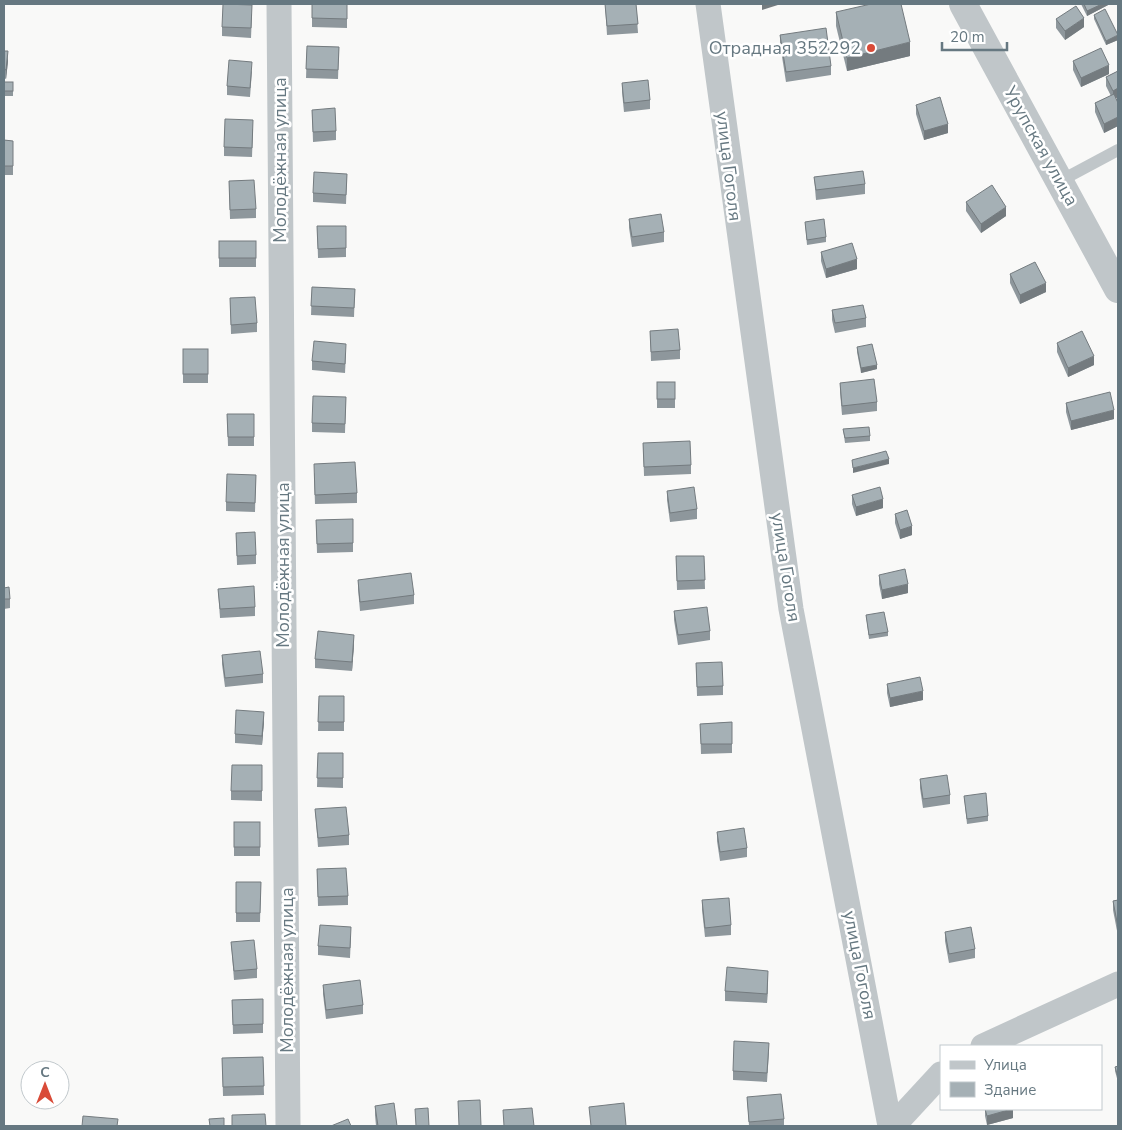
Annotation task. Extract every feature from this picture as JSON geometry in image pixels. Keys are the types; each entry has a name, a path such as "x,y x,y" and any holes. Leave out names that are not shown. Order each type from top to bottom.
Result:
{"street":[{"name":"Молодёжная улица","path":"279,4 288,1126"},
{"name":"улица Гоголя","path":"708,4 791,609 892,1126"},
{"name":"Урупская улица","path":"963,4 1118,288"},
{"path":"986,1045 1118,984"},
{"path":"892,1126 940,1075"}],"lane":[{"path":"1060,181 1118,150"}],"building":[{"path":"223,4 252,5 251,28 222,27"},
{"path":"312,4 347,4 347,19 312,18"},
{"path":"605,4 636,4 638,24 607,26"},
{"path":"871,4 901,4 910,42 847,58 836,12"},
{"path":"1084,4 1102,4 1087,11"},
{"path":"1076,6 1084,18 1065,31 1056,19"},
{"path":"1105,9 1118,35 1106,41 1094,15"},
{"path":"826,28 831,66 786,72 780,35"},
{"path":"307,46 339,47 338,70 306,69"},
{"path":"1101,48 1109,65 1081,78 1073,61"},
{"path":"4,51 8,51 6,70 4,69"},
{"path":"229,60 252,62 250,88 227,86"},
{"path":"1118,71 1118,88 1113,91 1106,77"},
{"path":"648,80 650,100 624,103 622,83"},
{"path":"4,82 13,82 13,91 4,91"},
{"path":"1114,94 1118,103 1118,117 1104,124 1095,103"},
{"path":"940,97 948,124 924,131 916,105"},
{"path":"335,108 336,131 313,132 312,110"},
{"path":"225,119 253,120 252,148 224,147"},
{"path":"4,140 13,141 13,166 4,166"},
{"path":"863,171 865,184 816,190 814,177"},
{"path":"314,172 347,174 346,195 313,193"},
{"path":"254,180 256,209 230,210 229,181"},
{"path":"992,185 1006,207 981,224 966,202"},
{"path":"661,214 664,232 632,237 629,219"},
{"path":"824,219 826,237 807,240 805,222"},
{"path":"317,226 346,226 346,248 318,249"},
{"path":"219,241 256,241 256,258 219,258"},
{"path":"852,243 857,259 826,269 821,252"},
{"path":"1035,262 1046,283 1020,295 1010,274"},
{"path":"312,287 355,289 354,308 311,306"},
{"path":"255,297 257,323 231,325 230,298"},
{"path":"863,305 866,318 835,323 832,310"},
{"path":"678,329 680,350 651,352 650,331"},
{"path":"1082,331 1094,356 1068,368 1057,343"},
{"path":"314,341 346,344 345,364 312,361"},
{"path":"872,344 877,365 861,368 857,347"},
{"path":"183,349 208,349 208,374 183,374"},
{"path":"874,379 877,402 842,406 840,383"},
{"path":"657,382 675,382 675,399 657,399"},
{"path":"1110,392 1114,410 1071,421 1066,403"},
{"path":"313,396 346,397 345,424 312,423"},
{"path":"227,414 254,414 254,437 228,437"},
{"path":"869,427 870,436 845,438 843,429"},
{"path":"690,441 691,465 644,467 643,443"},
{"path":"886,451 889,459 853,468 852,460"},
{"path":"355,462 357,493 315,495 314,464"},
{"path":"227,474 256,475 255,503 226,502"},
{"path":"694,487 697,509 670,513 667,491"},
{"path":"880,487 883,499 856,507 852,495"},
{"path":"907,510 912,526 900,530 895,514"},
{"path":"353,519 353,543 317,544 316,520"},
{"path":"255,532 256,555 237,556 236,533"},
{"path":"676,556 704,556 705,580 677,581"},
{"path":"905,569 908,584 882,590 879,575"},
{"path":"411,573 414,595 360,602 358,580"},
{"path":"254,586 255,607 220,609 218,589"},
{"path":"9,587 10,599 4,599 4,588"},
{"path":"707,607 710,631 678,635 674,611"},
{"path":"884,612 888,632 869,635 866,615"},
{"path":"318,631 354,635 352,662 315,659"},
{"path":"260,651 263,674 225,678 222,655"},
{"path":"722,662 723,686 697,687 696,663"},
{"path":"920,677 923,691 890,698 887,684"},
{"path":"319,696 344,696 344,722 318,722"},
{"path":"236,710 264,712 262,736 235,734"},
{"path":"732,722 732,744 701,744 700,724"},
{"path":"318,753 343,753 343,778 317,778"},
{"path":"232,765 262,765 262,791 231,791"},
{"path":"947,775 950,795 923,799 920,779"},
{"path":"986,793 988,816 967,819 964,796"},
{"path":"346,807 349,835 318,838 315,809"},
{"path":"234,822 260,822 260,847 234,847"},
{"path":"744,828 747,848 720,852 717,832"},
{"path":"346,868 348,896 318,897 317,869"},
{"path":"236,882 261,882 260,913 236,913"},
{"path":"729,898 731,925 705,928 702,900"},
{"path":"1118,900 1118,927 1113,901"},
{"path":"320,925 351,927 350,948 318,946"},
{"path":"971,927 975,949 949,954 945,932"},
{"path":"254,940 257,969 234,971 231,942"},
{"path":"727,967 768,971 767,994 725,991"},
{"path":"360,980 363,1005 326,1010 323,985"},
{"path":"263,999 263,1024 233,1025 232,1000"},
{"path":"734,1041 769,1043 767,1073 733,1071"},
{"path":"263,1057 264,1086 223,1087 222,1058"},
{"path":"1118,1066 1118,1077 1115,1067"},
{"path":"781,1094 784,1119 749,1122 747,1097"},
{"path":"480,1100 481,1126 459,1126 458,1101"},
{"path":"394,1103 397,1126 378,1126 375,1106"},
{"path":"624,1103 626,1126 591,1126 589,1107"},
{"path":"428,1108 429,1126 416,1126 415,1109"},
{"path":"532,1108 534,1126 504,1126 503,1110"},
{"path":"985,1110 1008,1110 987,1116"},
{"path":"265,1114 266,1126 232,1126 232,1115"},
{"path":"83,1116 118,1119 117,1126 82,1126"},
{"path":"224,1118 224,1126 210,1126 209,1119"},
{"path":"348,1119 351,1126 331,1126"}],"place":[{"name":"Отрадная 352292","path":"871,48"}]}
